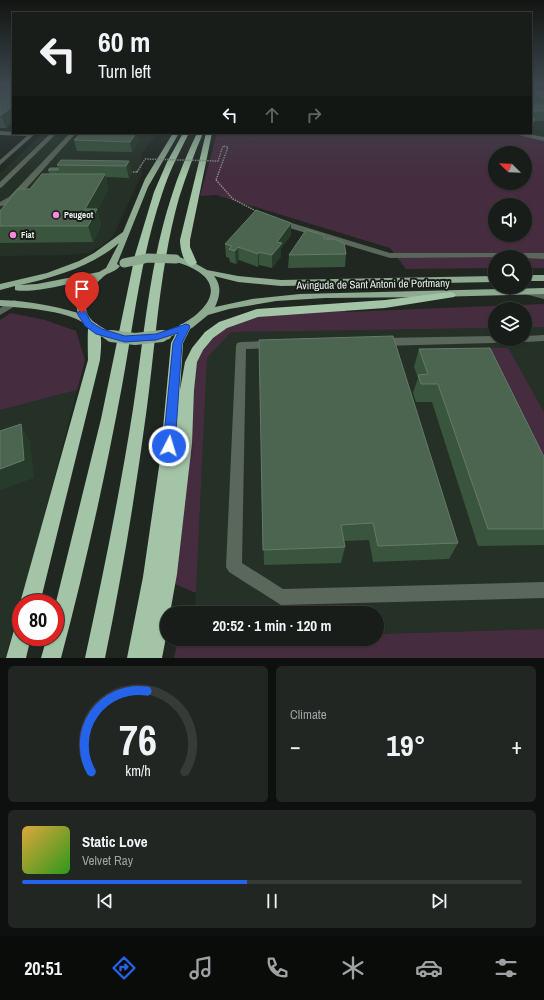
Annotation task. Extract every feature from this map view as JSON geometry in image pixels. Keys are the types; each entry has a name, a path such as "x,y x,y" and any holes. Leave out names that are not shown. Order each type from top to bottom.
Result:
{"highway":[{"path":"51,658 90,503 141,250 165,178 186,134"},
{"path":"95,658 126,493 162,249 174,203 188,161 200,134"},
{"path":"192,263 185,240 209,134"},
{"path":"152,658 168,574 184,443 187,390 191,362 198,348 209,335 223,325 257,313 385,304 450,295"},
{"path":"32,594 94,360 95,342 89,323"},
{"path":"137,658 152,577 168,460 178,343 186,327"},
{"path":"16,658 19,646"}],"main road":[{"path":"110,269 117,258 141,194 157,162 175,134"},
{"path":"0,288 76,266 100,254 113,245 127,231"},
{"path":"0,303 14,303 49,308 73,314 107,335 135,339 167,335 186,327 210,307 215,294 213,282 206,272 192,263 176,258 148,258 124,264 110,269 88,286 82,300 82,313 89,323"},
{"name":"Avinguda de Sant Antoni de Portmany","path":"206,272 238,279 281,283 488,279"},
{"path":"0,288 37,287 101,275"},
{"path":"532,278 544,278"},
{"name":"Avinguda de Sant Antoni de Portmany","path":"532,291 544,291"},
{"name":"Avinguda de Sant Antoni de Portmany","path":"204,313 248,301 277,298 488,293"}],"street":[{"path":"0,133 12,133"},
{"path":"0,163 31,134"},
{"path":"0,186 53,134"},
{"path":"0,204 6,203 12,198 72,134"},
{"path":"518,134 544,139"},
{"path":"260,217 390,256 544,256"},
{"path":"532,293 544,296"},
{"path":"0,312 14,303"},
{"path":"532,339 544,338"},
{"path":"368,343 488,340"},
{"path":"288,345 241,346 234,567 281,597 544,590"}],"path":[{"path":"122,171 137,172 145,159 218,161 223,146 228,147 216,180 233,199 257,211 260,217"}],"shaded area":[{"path":"532,117 544,117 544,137 529,134 532,134"},
{"path":"42,134 156,134 141,155 142,174 113,236 101,246 88,253 70,255 0,256 0,174"},
{"path":"217,134 529,134 544,137 544,268 532,268 532,250 488,250 488,268 406,269 390,248 216,195 200,196"},
{"path":"532,304 544,304 544,327 532,327"},
{"path":"488,306 488,328 231,332 207,358 196,593 175,584 192,421 194,374 197,361 202,350 219,332 236,323 250,319 299,312 345,309 346,312"},
{"path":"11,313 45,320 76,331 85,360 77,390 0,410 0,320"},
{"path":"532,327 544,327 544,629 384,634 384,606 195,606 207,358 231,332 488,328 488,346 532,346"},
{"path":"487,348 508,348 544,412 544,460"},
{"path":"77,390 23,594 12,594 12,634 5,658 0,658 0,410"},
{"path":"544,629 544,658 174,658 177,646 384,646 384,634"}],"building":[{"path":"80,134 135,134 130,142 74,140"},
{"path":"61,160 129,161 126,166 57,165"},
{"path":"50,168 58,168 58,170 48,170"},
{"path":"42,174 105,174 85,209 97,209 88,226 0,226 0,211 18,189 30,189"},
{"path":"256,210 291,223 277,242 282,243 272,255 259,252 258,254 238,247 235,251 229,249 232,246 225,244"},
{"path":"306,230 324,235 324,239 334,239 344,243 346,254 289,255"},
{"path":"393,336 458,543 378,546 373,523 341,525 345,547 263,550 259,340"},
{"path":"490,348 544,457 544,529 488,529 438,384 421,384 418,375 428,374 419,349"},
{"path":"21,424 24,460 0,469 0,431"}],"place":[{"name":"Peugeot","path":"56,215"},
{"name":"Fiat","path":"13,235"}],"route":[{"path":"82,313 88,324 99,332 125,339 146,339 167,335 186,327 178,343 169,446"}]}
